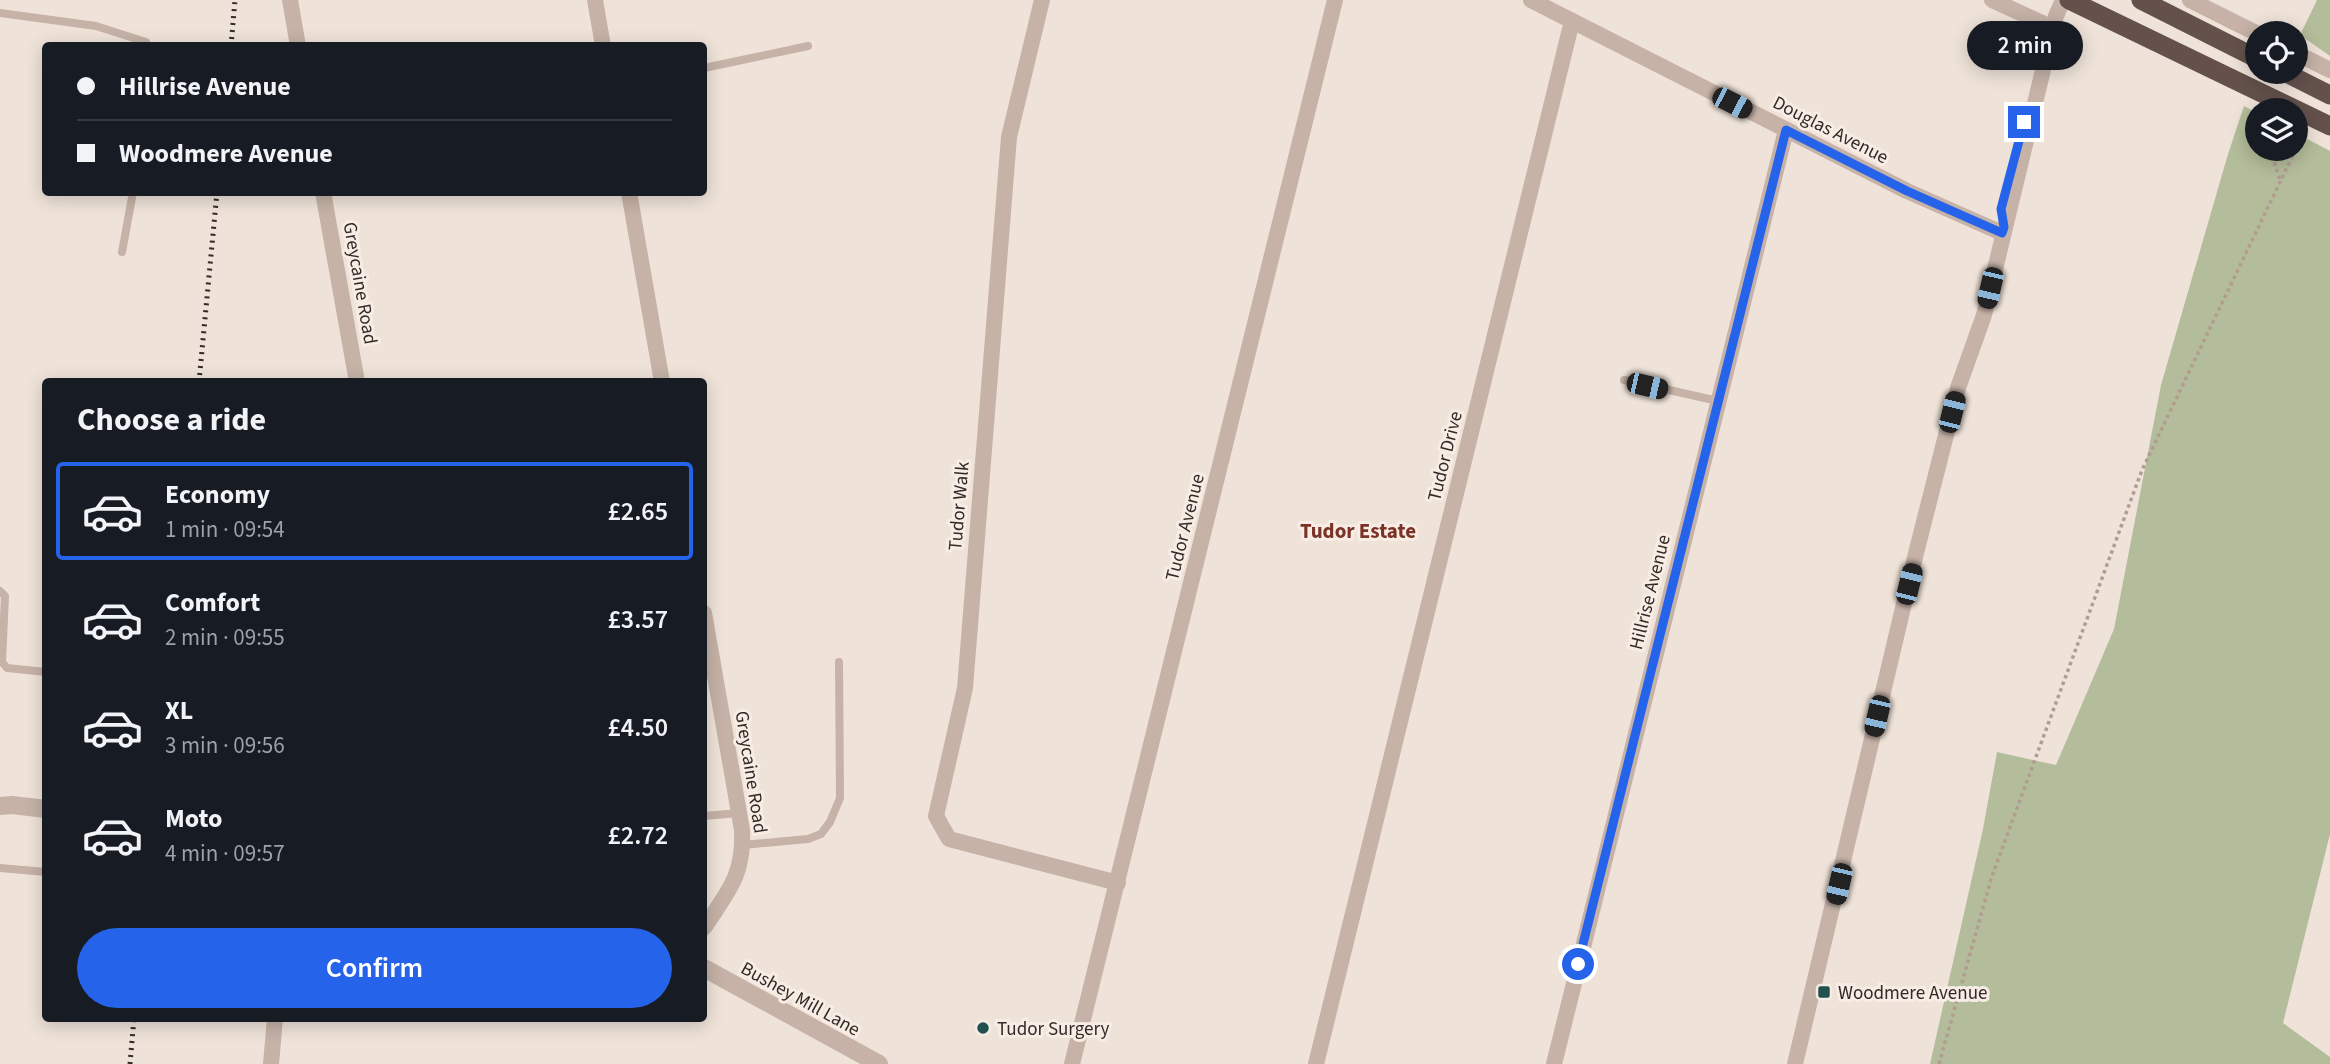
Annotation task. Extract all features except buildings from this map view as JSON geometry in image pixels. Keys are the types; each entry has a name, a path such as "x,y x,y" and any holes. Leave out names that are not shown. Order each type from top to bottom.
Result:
{"highway":[{"path":"2068,0 2330,126"},
{"path":"2141,0 2245,52"},
{"path":"2308,83 2330,94"}],"street":[{"path":"290,0 297,42"},
{"path":"595,0 602,42"},
{"name":"Tudor Walk","path":"1042,0 1009,137 965,688 936,816 949,839 1118,883"},
{"name":"Tudor Avenue","path":"1073,1064 1335,0"},
{"name":"Douglas Avenue","path":"1531,0 1907,191 2003,230"},
{"path":"1992,0 2053,29"},
{"path":"1795,1064 1958,388 1984,315 2003,230 2001,209 2009,174 2024,122 2034,116 2053,29 2063,0"},
{"path":"2190,0 2245,28"},
{"name":"Tudor Drive","path":"1316,1064 1572,21"},
{"path":"2308,59 2330,70"},
{"name":"Hillrise Avenue","path":"1554,1064 1786,130"},
{"name":"Greycaine Road","path":"324,196 356,378"},
{"path":"630,196 661,378"},
{"name":"Greycaine Road","path":"707,642 743,845 736,879 707,923"},
{"path":"0,806 42,809"},
{"name":"Bushey Mill Lane","path":"707,970 879,1064"},
{"path":"271,1064 275,1022"}],"lane":[{"path":"0,13 96,26 146,42"},
{"path":"707,67 808,46"},
{"path":"122,252 132,196"},
{"path":"1624,380 1718,401"},
{"path":"0,591 5,596 2,662 7,668 42,672"},
{"path":"743,845 808,839 821,834 830,822 840,798 839,662"},
{"path":"707,816 739,813"},
{"path":"0,868 42,872"}],"path":[{"path":"2274,161 2281,181"},
{"path":"1939,1064 1992,876 2142,470 2290,161"}],"green space":[{"path":"2317,0 2330,0 2330,56 2308,41 2307,21"},
{"path":"2244,106 2245,161 2308,161 2308,139 2330,151 2330,834 2283,1023 2330,1057 2330,1064 1930,1064 1983,829 1997,752 2056,765 2114,629 2161,385"}],"railway":[{"path":"231,42 235,0"},
{"path":"199,378 217,196"},
{"path":"130,1064 134,1022"}],"place":[{"name":"Woodmere Avenue","path":"1824,992"},
{"name":"Tudor Surgery","path":"983,1028"}],"district":[{"name":"Tudor Estate","path":"1358,531"}],"route":[{"path":"1578,964 1786,130 1907,191 2002,233 2004,227 2001,209 2024,122"}]}
